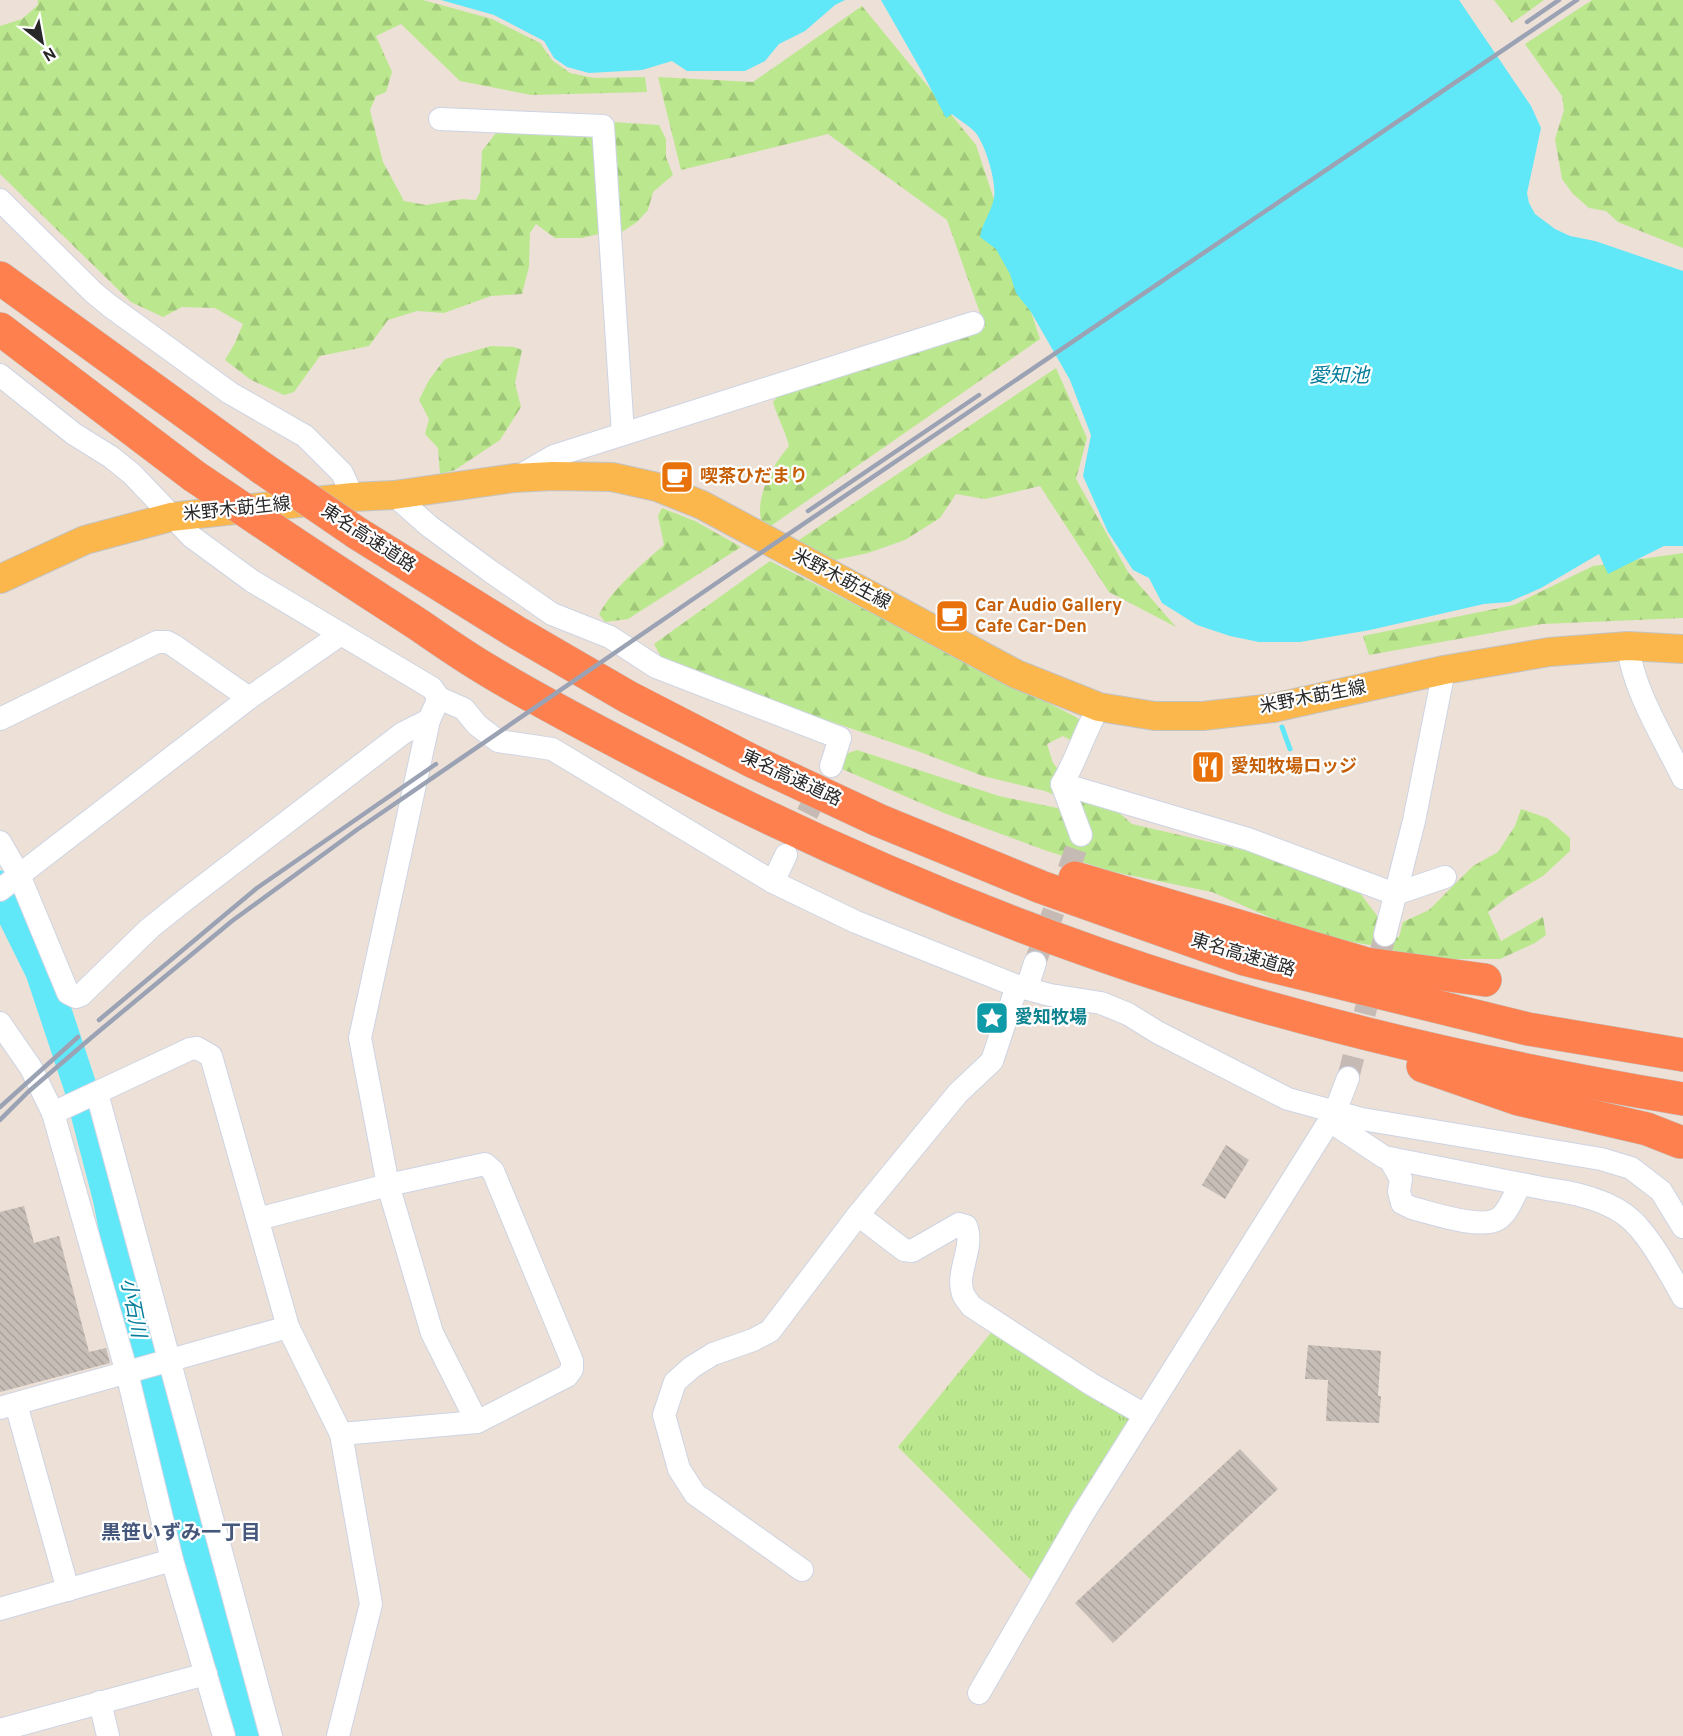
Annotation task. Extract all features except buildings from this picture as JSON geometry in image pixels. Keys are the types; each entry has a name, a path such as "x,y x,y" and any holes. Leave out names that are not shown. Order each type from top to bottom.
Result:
{"highway":[{"name":"東名高速道路","path":"0,278 262,468 357,533 516,632 628,697 752,761 878,819 1041,887 1244,959 1528,1029 1683,1055"},
{"path":"0,329 194,476 487,670 603,735 731,800 855,859 1017,924 1518,1099 1647,1129 1680,1142"},
{"path":"878,819 1366,964 1485,980"},
{"path":"1183,982 1334,1025 1464,1056 1598,1084 1683,1098"}],"main road":[{"name":"米野木莇生線","path":"0,579 85,540 171,517 354,497 394,495 514,478 612,477 657,487 702,505 1016,674 1099,707 1155,716 1215,715 1272,708 1444,670 1549,652 1628,646 1683,649"}],"street":[{"path":"440,119 603,126 623,434"},
{"path":"0,200 110,306 230,393 306,436 342,473 354,497"},
{"path":"514,478 554,456 973,323"},
{"path":"0,375 74,434 111,457 132,474 192,537 252,580 432,688 439,698 464,709 477,725 498,741 552,749 773,882 856,922 1022,987 1050,995 1101,1003 1128,1014 1157,1032 1288,1099 1332,1117 1384,1157 1572,1192 1612,1206 1640,1227 1683,1297"},
{"path":"394,495 429,526 552,614 610,638 656,667 840,738 831,766"},
{"path":"0,890 249,698 341,634"},
{"path":"0,719 157,642 173,645 249,698"},
{"path":"1628,646 1630,665 1683,778"},
{"path":"1384,935 1414,821 1444,670"},
{"path":"439,698 429,720 360,1038 388,1185 432,1333 477,1422"},
{"path":"1062,784 1071,769 1086,729 1099,707"},
{"path":"0,842 20,875 66,989 72,996 81,995 150,928 185,900 403,734 429,720"},
{"path":"1062,784 1248,839 1395,894 1445,877"},
{"path":"1062,784 1082,835"},
{"path":"773,882 786,855"},
{"path":"802,1570 695,1494 679,1469 663,1415 675,1382 692,1367 713,1354 753,1340 770,1331 858,1215 958,1093 992,1061 1022,987 1035,963"},
{"path":"0,1023 59,1111 131,1372 172,1560 224,1736"},
{"path":"59,1111 190,1050 197,1048 211,1056 288,1327 341,1434 371,1604 338,1736"},
{"path":"979,1693 1081,1517 1332,1117 1348,1078"},
{"path":"93,1094 271,1736"},
{"path":"1332,1117 1362,1119 1601,1159 1631,1168 1661,1191 1683,1227"},
{"path":"1389,1158 1401,1179 1399,1191 1402,1203 1412,1208 1483,1224 1500,1219 1513,1200 1520,1184"},
{"path":"258,1219 388,1185 480,1164 489,1165 572,1361 572,1369 567,1376 477,1422 341,1434"},
{"path":"858,1215 904,1250 912,1251 959,1224 966,1226 969,1234 961,1280 963,1295 972,1306 1091,1384 1145,1415"},
{"path":"68,1590 8,1406 288,1327"},
{"path":"0,1609 172,1560"},
{"path":"0,1730 206,1674"},
{"path":"100,1702 108,1736"}],"green space":[{"path":"38,0 423,0 492,19 540,43 552,60 570,73 594,78 645,77 647,92 531,95 460,81 401,24 376,36 392,72 386,92 376,96 370,110 383,162 404,201 426,205 462,199 476,200 480,192 482,151 496,133 589,131 600,140 607,232 582,238 555,238 536,224 530,233 529,267 522,294 491,296 444,313 417,311 388,320 369,346 320,356 294,392 284,395 251,380 225,360 243,324 215,308 182,307 163,317 131,302 0,174 0,26 22,19 38,5"},
{"path":"1494,0 1544,0 1512,23"},
{"path":"1592,0 1683,0 1683,248 1618,222 1606,211 1589,208 1573,194 1562,179 1555,139 1564,110 1562,96 1525,44"},
{"path":"862,6 976,145 1040,339 765,530 760,509 765,486 782,454 789,446 773,402 778,396 985,327 947,220 828,134 681,170 658,77 753,82"},
{"path":"612,122 659,125 666,139 666,157 673,175 653,192 648,210 637,222 614,237"},
{"path":"491,346 514,347 522,350 515,383 521,407 500,440 455,470 440,474 438,448 425,434 429,419 419,400 429,380 445,359"},
{"path":"1056,368 1087,438 1076,479 1128,572 1176,627 1109,592 1040,486 985,499 956,494 940,518 905,540 868,553 835,560 790,546"},
{"path":"662,508 695,521 741,547 628,619 605,622 599,614 605,604 628,577 664,545 658,516"},
{"path":"1683,553 1683,618 1542,624 1369,655 1363,636 1514,605 1593,566"},
{"path":"770,561 1076,717 1096,733 1088,750 1063,736 1047,744 1053,763 1082,796 1111,806 1132,824 1253,852 1335,860 1378,917 1374,936 1399,937 1403,922 1429,910 1473,866 1498,852 1515,826 1521,809 1547,818 1570,838 1570,851 1543,876 1509,896 1488,912 1501,941 1543,917 1546,935 1535,943 1500,959 1432,959 1339,940 1290,926 1212,892 1114,872 1047,851 944,813 842,769 843,755 857,750 999,796 1082,813 1074,803 1045,791 983,776 800,711 661,657 654,644"},
{"path":"994,1329 1131,1419 1031,1580 898,1447"}],"water":[{"path":"441,0 845,0 835,5 805,31 779,44 765,61 745,71 687,71 672,61 642,70 589,73 567,67 554,58 544,41 494,15"},
{"name":"愛知池","path":"881,0 1459,0 1531,106 1541,128 1527,193 1535,214 1555,229 1570,236 1595,241 1683,271 1683,546 1664,546 1608,574 1599,554 1541,588 1509,602 1484,604 1370,630 1300,642 1259,642 1230,636 1197,625 1162,603 1149,578 1133,570 1108,532 1083,476 1091,435 1070,380 1031,312 1016,293 1010,274 996,249 980,237 994,198 992,173 982,144 974,131 952,114 946,118"}],"waterway":[{"path":"1282,727 1290,749"},
{"name":"小石川","path":"0,887 42,972 80,1086 109,1197 140,1350 246,1736"}],"tunnel":[{"path":"792,843 825,779"},
{"path":"1035,963 1081,835"},
{"path":"1348,1078 1385,935"}],"railway":[{"path":"1527,22 1559,0"},
{"path":"0,1120 28,1092 92,1037 232,921 358,829 737,569 1577,0"},
{"path":"808,511 979,395"},
{"path":"99,1020 257,888 436,764"},
{"path":"0,1107 78,1037"}],"place":[{"name":"喫茶ひだまり","path":"677,477"},
{"name":"Car Audio Gallery Cafe Car-Den","path":"952,616"},
{"name":"愛知牧場ロッジ","path":"1208,767"},
{"name":"愛知牧場","path":"992,1018"}],"district":[{"name":"黒笹いずみ一丁目","path":"181,1534"}]}
